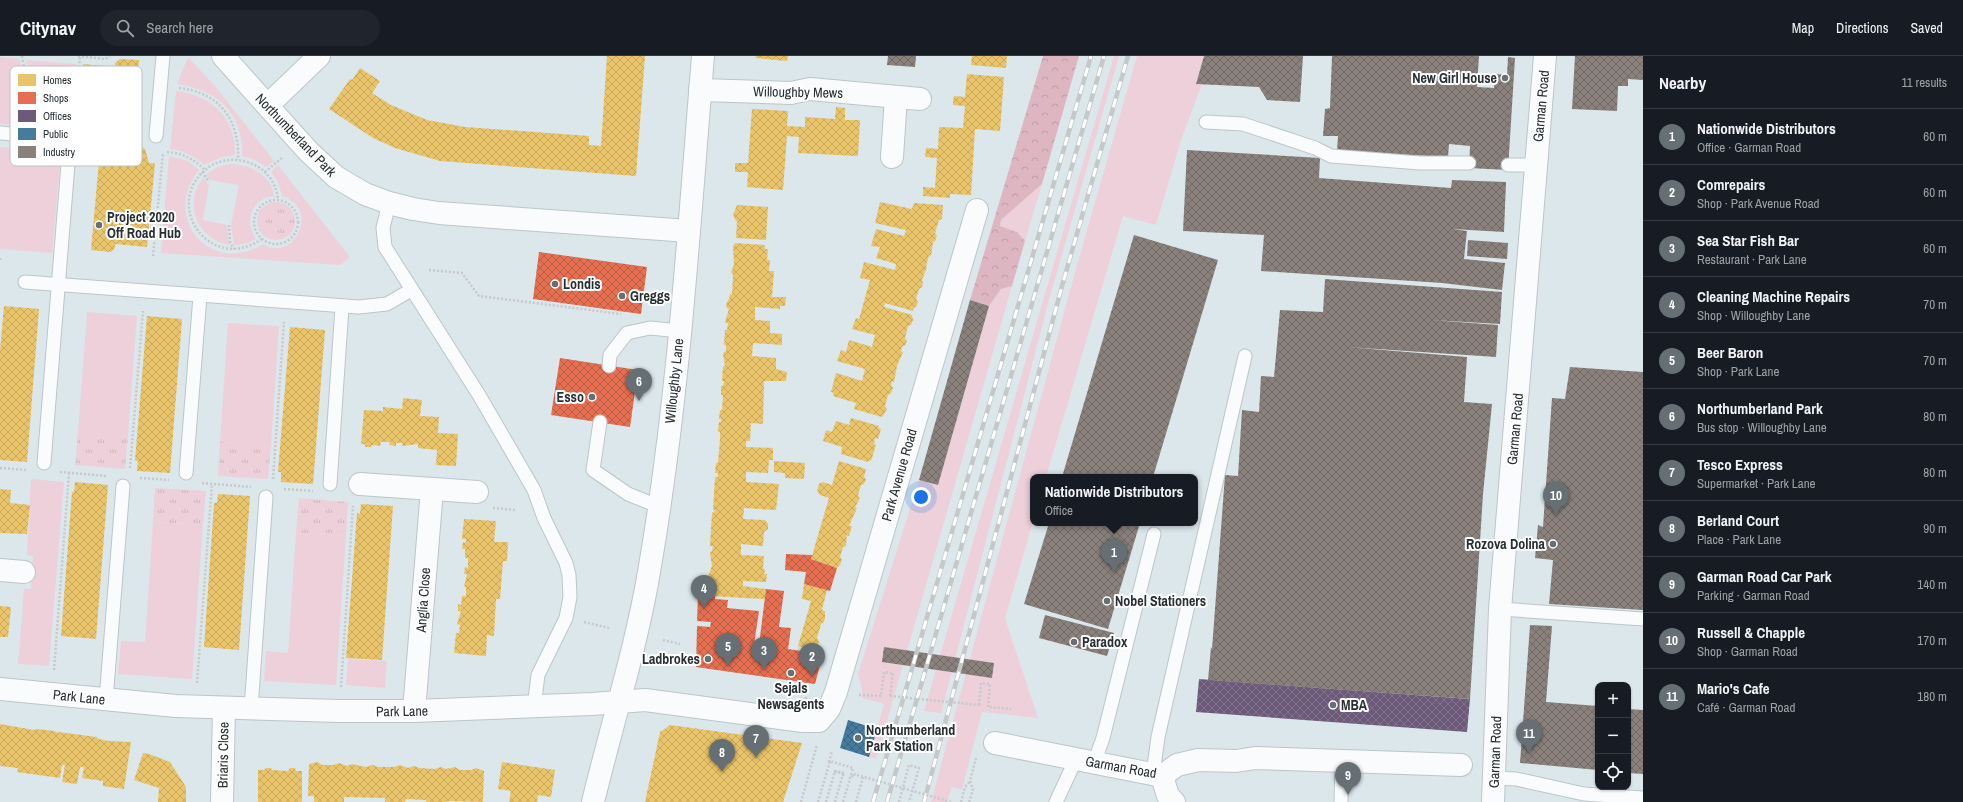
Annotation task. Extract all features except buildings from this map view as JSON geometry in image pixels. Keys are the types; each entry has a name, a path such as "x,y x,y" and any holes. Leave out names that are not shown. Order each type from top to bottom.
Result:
{"street":[{"name":"Northumberland Park","path":"223,56 308,151 336,177 365,194 389,203 438,213 689,231"},
{"path":"268,106 319,56"},
{"name":"Willoughby Lane","path":"593,802 641,616 660,507 680,331 703,56"},
{"name":"Garman Road","path":"1493,802 1500,608 1545,56"},
{"name":"Willoughby Mews","path":"700,90 791,93 810,89 920,99"},
{"path":"892,157 896,97"},
{"name":"Park Avenue Road","path":"803,722 819,721 824,716 836,692 977,210"},
{"path":"357,491 432,489 483,500"},
{"name":"Anglia Close","path":"414,711 432,489"},
{"path":"0,570 24,572"},
{"name":"Park Lane","path":"0,689 106,700 251,709 414,711 534,707 645,700 803,722"},
{"name":"Briaris Close","path":"222,802 224,708"},
{"name":"Garman Road","path":"995,743 1157,775 1177,764 1198,760 1236,761 1255,758 1461,765"},
{"path":"1157,775 1168,796 1174,802"}],"lane":[{"path":"156,136 163,56"},
{"path":"1206,122 1243,124 1315,148 1331,156 1420,163 1469,162"},
{"path":"0,133 10,134"},
{"path":"1508,165 1536,165"},
{"path":"44,463 68,166"},
{"path":"389,203 383,228 385,247 479,396 534,490 544,518 569,575 570,597 566,618 558,637 542,665 536,687 534,707"},
{"path":"24,282 200,296 374,307 387,304 411,290"},
{"path":"186,473 200,296"},
{"path":"330,484 342,306"},
{"path":"609,366 610,355 627,333 650,328 680,331"},
{"path":"1157,775 1160,729 1245,356"},
{"path":"600,422 593,470 628,494 660,507"},
{"path":"106,700 123,486"},
{"path":"251,709 262,492"},
{"path":"1056,802 1103,738 1154,534"},
{"path":"1500,608 1643,619"},
{"path":"1341,802 1342,761"},
{"path":"1494,778 1516,779 1584,794 1643,798"}],"path":[{"path":"22,56 25,66"},
{"path":"78,56 105,59 110,56"},
{"path":"160,86 189,89 200,92 220,106 233,125 237,136 238,160"},
{"path":"153,256 163,152 156,136"},
{"path":"163,152 185,156 197,163 210,182"},
{"path":"265,172 284,157"},
{"path":"262,240 249,247 234,249 219,247 206,240 192,221 189,206 191,192 203,171 223,161 238,160 253,164 265,172 274,184 278,199"},
{"path":"272,199 278,199 289,204 298,218 297,230 290,239 279,244 262,240 255,230 254,225 255,213 262,204 272,199"},
{"path":"229,225 230,242 234,249"},
{"path":"429,270 462,273 480,296 628,315"},
{"path":"130,469 142,311"},
{"path":"273,480 284,322"},
{"path":"0,468 28,470"},
{"path":"56,472 108,476"},
{"path":"54,672 69,473"},
{"path":"136,478 171,480"},
{"path":"199,483 262,492"},
{"path":"197,684 212,484"},
{"path":"280,489 315,491"},
{"path":"341,690 357,491"},
{"path":"483,500 516,510"},
{"path":"579,621 609,628"},
{"path":"663,640 680,644"},
{"path":"862,694 881,696 884,672 893,673 890,696 979,705 981,683 990,684 988,707 1012,709"},
{"path":"801,802 818,741"},
{"path":"961,802 965,787 970,781 981,741 995,743"},
{"path":"817,802 832,751"},
{"path":"817,802 830,761 853,768 844,802"},
{"path":"899,802 910,765 919,768 909,802"},
{"path":"826,802 836,771 844,773 835,802"},
{"path":"844,802 853,774 951,802"},
{"path":"856,802 863,776"},
{"path":"969,802 973,790 970,781"}],"green space":[{"path":"1043,56 1079,56 1042,184 1001,220 1000,226 1017,232 1025,241 1012,286 1001,289 989,306 970,300"},
{"path":"1114,56 1119,56 1049,300 941,713 924,711"},
{"path":"1137,56 1204,56 1196,84 1202,84 1181,140 1156,225 1123,216 1047,474 1030,474 1030,526 1032,526 1005,618 1038,718 982,712 962,790 952,787 947,802 931,802 1074,276"},
{"path":"0,57 19,59 22,66 10,66 10,125 0,124"},
{"path":"188,57 215,86 274,161 266,167 255,160 242,156 238,128 233,116 225,106 216,98 204,91 177,84"},
{"path":"26,60 76,64 76,66 28,66"},
{"path":"176,91 200,97 219,111 231,130 235,155 222,157 204,165 188,154 170,149"},
{"path":"0,147 10,148 10,166 60,166 52,253 0,249"},
{"path":"169,156 188,161 199,170 188,188 185,206 189,223 197,237 210,248 226,253 244,252 263,244 274,248 285,247 293,241 299,232 301,222 300,211 294,202 282,196 278,182 271,172 278,165 350,257 340,265 161,253"},
{"path":"231,164 245,166 258,172 269,182 274,196 260,201 252,212 250,218 252,232 256,239 248,243 234,245 231,225 239,185 210,180 206,175 217,167"},
{"path":"203,178 209,185 203,220 227,225 229,245 209,236 196,219 194,199 197,188"},
{"path":"1042,184 1025,241 1017,232 1000,226 1001,220"},
{"path":"272,202 280,202 290,207 294,214 294,228 290,235 280,240 272,240 262,235 260,232 257,225 257,217 262,207 265,205"},
{"path":"1012,286 876,759 869,757 884,704 862,698 862,690 858,674 919,480 938,485 989,306 1001,289"},
{"path":"87,312 137,316 128,436 78,432"},
{"path":"228,323 279,326 271,446 220,442"},
{"path":"78,432 128,436 125,469 75,465"},
{"path":"220,442 271,446 268,479 218,476"},
{"path":"31,479 64,482 49,666 18,664 24,589 31,589 33,556 27,555"},
{"path":"155,488 206,491 203,525 153,522"},
{"path":"299,498 348,502 346,536 296,533"},
{"path":"153,522 203,525 192,679 118,674 121,641 145,642"},
{"path":"296,533 346,536 336,685 264,681 266,651 288,653"},
{"path":"348,659 387,661 385,688 346,685"}],"railway":[{"path":"873,802 1091,56"},
{"path":"887,802 1104,56"},
{"path":"924,802 1062,286 1128,56"}],"place":[{"name":"New Girl House","path":"1505,78"},
{"name":"Project 2020 Off Road Hub","path":"99,225"},
{"name":"Londis","path":"555,284"},
{"name":"Greggs","path":"622,296"},
{"name":"Esso","path":"592,397"},
{"name":"Northumberland Park","path":"639,401"},
{"name":"Russell & Chapple","path":"1556,515"},
{"name":"Rozova Dolina","path":"1553,544"},
{"name":"Nationwide Distributors","path":"1114,572"},
{"name":"Nobel Stationers","path":"1107,601"},
{"name":"Cleaning Machine Repairs","path":"704,608"},
{"name":"Paradox","path":"1074,642"},
{"name":"Ladbrokes","path":"708,659"},
{"name":"Beer Baron","path":"728,666"},
{"name":"Sea Star Fish Bar","path":"764,670"},
{"name":"Sejals Newsagents","path":"791,673"},
{"name":"Comrepairs","path":"812,676"},
{"name":"MBA","path":"1333,705"},
{"name":"Northumberland Park Station","path":"858,738"},
{"name":"Mario's Cafe","path":"1529,753"},
{"name":"Tesco Express","path":"756,758"},
{"name":"Berland Court","path":"722,772"},
{"name":"Garman Road Car Park","path":"1348,795"}]}
